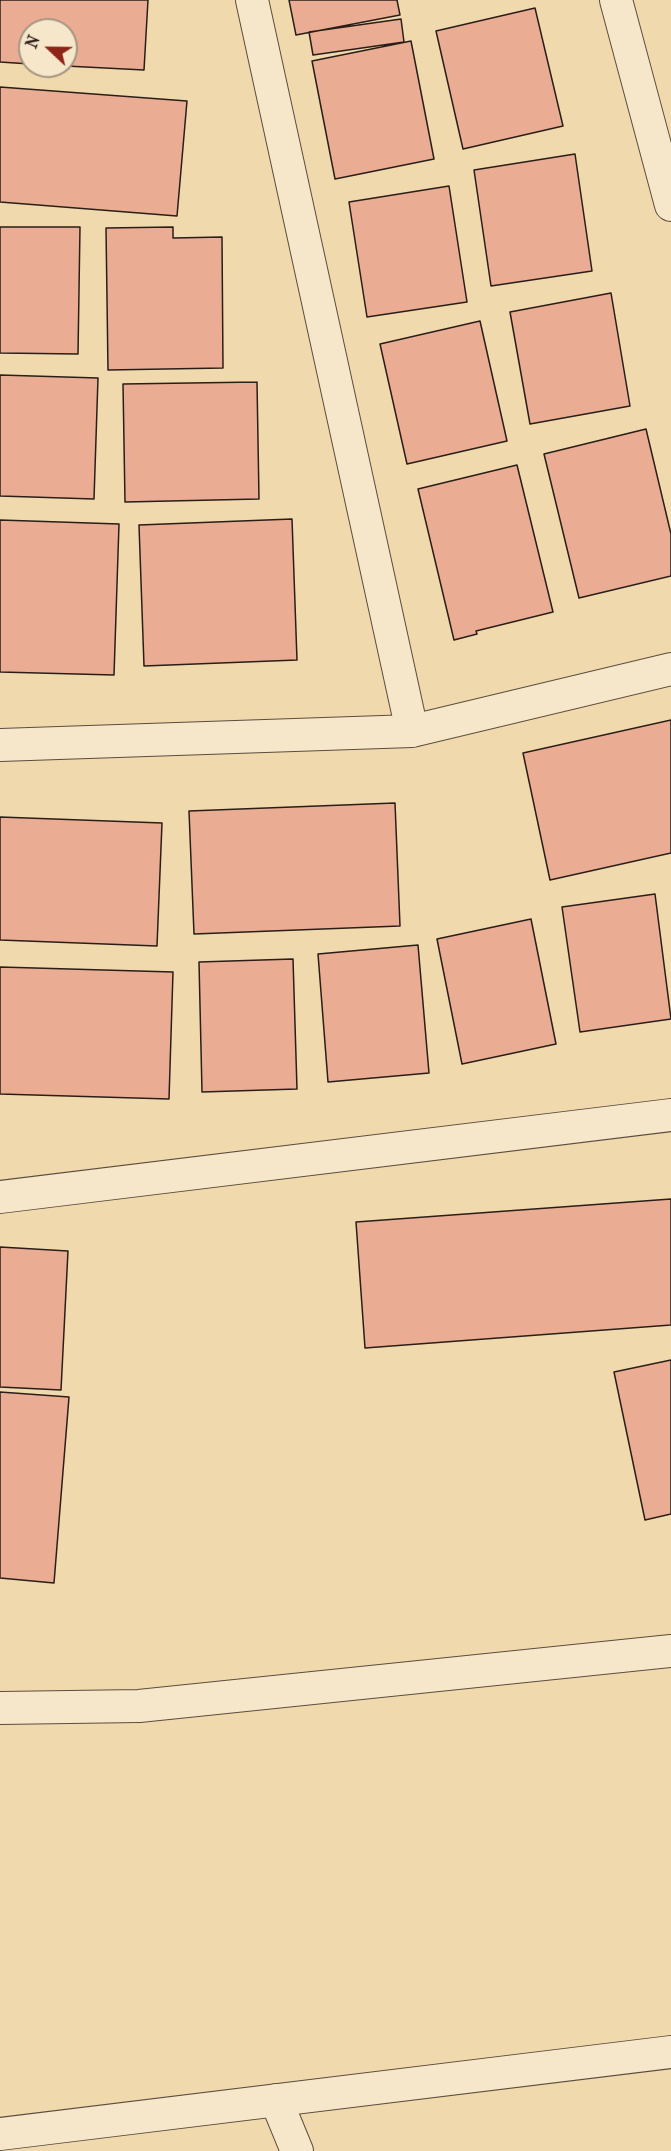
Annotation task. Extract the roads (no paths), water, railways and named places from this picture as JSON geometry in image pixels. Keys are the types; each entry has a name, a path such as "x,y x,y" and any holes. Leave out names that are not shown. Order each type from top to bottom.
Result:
{"street":[{"path":"252,0 412,731"},
{"path":"616,0 671,205"},
{"path":"0,745 412,731 671,669"},
{"path":"0,1197 671,1115"},
{"path":"0,1708 139,1706 671,1651"},
{"path":"0,2134 671,2052"},
{"path":"276,2100 297,2151"}]}
